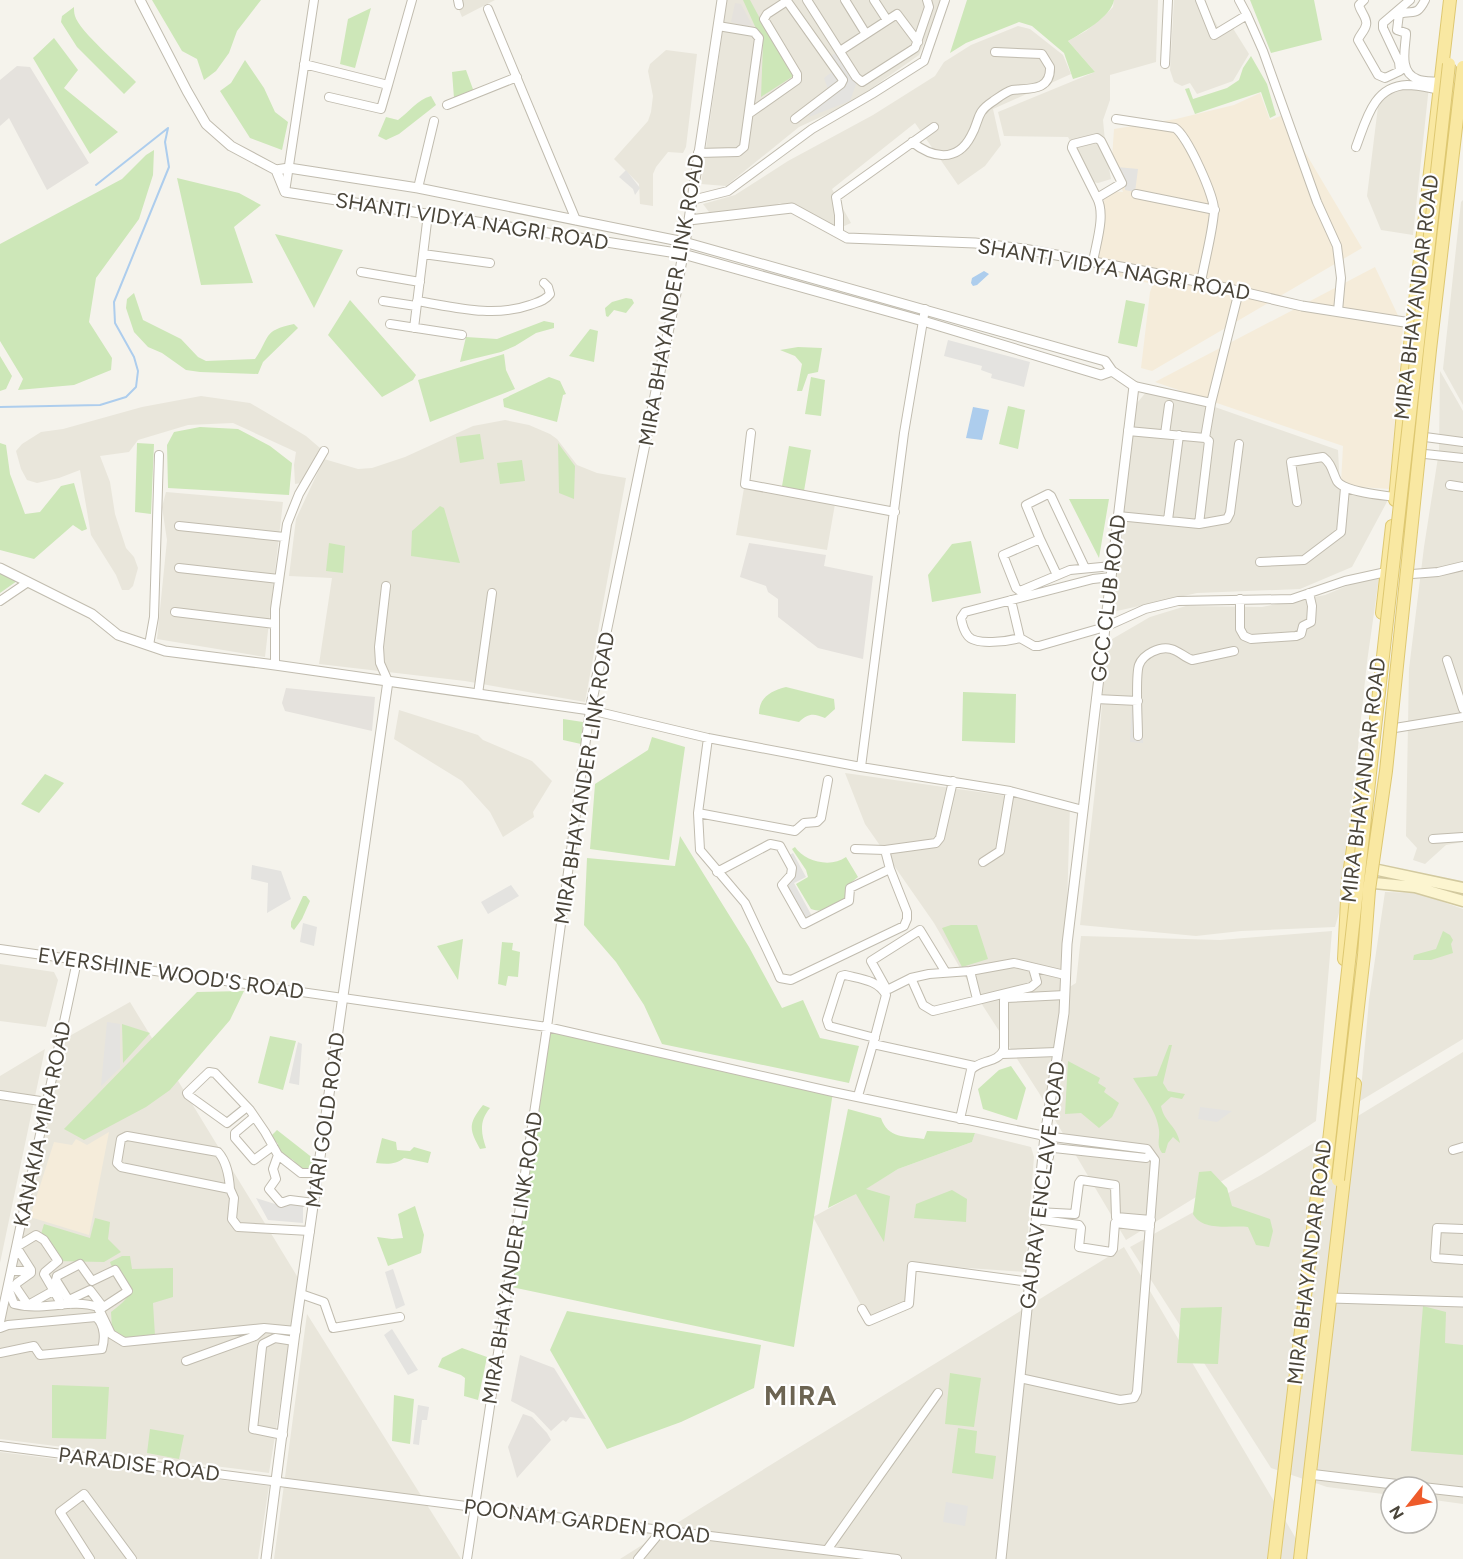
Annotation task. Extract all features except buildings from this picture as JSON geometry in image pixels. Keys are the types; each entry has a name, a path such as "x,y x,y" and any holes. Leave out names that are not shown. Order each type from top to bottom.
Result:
{"main road":[{"name":"MIRA BHAYANDAR ROAD","path":"1277,1559 1281,1495 1345,948 1348,881 1365,771 1412,323 1449,6"},
{"path":"1313,1231 1321,1207 1325,1177 1449,64 1452,33 1449,6"},
{"path":"1338,1234 1336,1205 1338,1180 1364,954 1369,890 1386,771 1429,360 1463,67"},
{"name":"MIRA BHAYANDAR ROAD","path":"1300,1559 1370,950 1374,882 1395,728 1437,326 1463,108"},
{"path":"1350,865 1376,868 1463,888"},
{"path":"1348,881 1415,887 1463,901"},
{"path":"1277,1559 1284,1516 1281,1495"},
{"path":"1295,1559 1301,1513 1307,1497"}],"street":[{"path":"140,0 206,124 231,146 276,170 285,192"},
{"path":"329,97 381,109 412,0"},
{"name":"MIRA BHAYANDER LINK ROAD","path":"466,1559 547,1027 590,710 683,254 722,0"},
{"path":"750,113 797,80 764,19 767,14 787,0 843,80 841,84 795,119"},
{"path":"807,0 856,77 865,82 912,52 918,42 929,7 927,0"},
{"path":"845,0 866,34"},
{"path":"874,0 887,20"},
{"path":"692,200 728,191 812,129 924,61 945,0"},
{"path":"1165,64 1168,0"},
{"path":"1200,0 1215,35 1247,15"},
{"path":"1239,0 1263,51 1317,202 1337,246 1341,278 1338,311"},
{"path":"1364,0 1359,5 1359,9 1367,21 1358,40 1378,75 1385,78 1400,71 1400,67 1383,25"},
{"path":"1383,25 1410,0"},
{"path":"1425,0 1420,9 1414,13 1399,14 1397,30 1406,33 1404,64 1413,77 1440,86"},
{"path":"285,192 313,2"},
{"path":"488,9 576,220"},
{"path":"840,51 897,14 918,42"},
{"path":"1366,25 1383,25"},
{"path":"698,153 742,150 750,113 758,35 754,32 718,26"},
{"path":"912,142 934,156 956,153 972,136 982,108 1009,91 1039,87 1049,75 1050,67 1042,54 995,52"},
{"path":"304,64 388,85"},
{"path":"447,105 518,77"},
{"path":"1356,147 1371,105 1381,96 1406,85 1440,86"},
{"path":"1116,120 1179,130 1194,157 1215,210 1201,282"},
{"path":"418,188 434,121"},
{"path":"838,233 839,215 836,197 934,127"},
{"path":"1093,262 1101,210 1072,146 1097,138 1101,141 1122,183 1097,198"},
{"name":"SHANTI VIDYA NAGRI ROAD","path":"276,170 289,168 418,188 684,242 1105,361"},
{"name":"SHANTI VIDYA NAGRI ROAD","path":"285,192 683,254 923,321 1101,375"},
{"path":"1137,194 1215,210"},
{"name":"SHANTI VIDYA NAGRI ROAD","path":"689,220 792,208 847,238 985,244 1024,249 1201,282 1302,306 1437,326"},
{"path":"414,328 428,214"},
{"path":"423,255 490,263"},
{"path":"734,268 736,257"},
{"path":"782,282 784,270"},
{"path":"361,272 420,282"},
{"path":"383,301 493,312 518,309 546,300 550,294 544,283"},
{"path":"1205,438 1211,404 1239,291"},
{"path":"861,767 904,433 925,309"},
{"path":"390,324 462,335"},
{"path":"1105,361 1112,371 1134,386 1211,404"},
{"path":"1101,375 1105,361"},
{"path":"1101,375 1112,371"},
{"name":"GCC CLUB ROAD","path":"1083,810 1134,386"},
{"path":"1166,434 1169,405"},
{"path":"1128,431 1205,438 1209,441 1199,524"},
{"path":"752,433 746,484 895,512"},
{"path":"1168,520 1179,435"},
{"path":"1425,437 1463,442"},
{"path":"1118,516 1199,524 1223,520 1229,516 1239,444"},
{"path":"274,665 279,579 287,524 299,494 324,451"},
{"path":"1425,454 1463,458"},
{"path":"149,645 154,617 159,455"},
{"path":"1297,502 1291,462 1323,457 1330,462 1338,483 1345,488 1395,497"},
{"path":"1450,485 1463,487"},
{"path":"1260,562 1304,560 1341,532 1345,488"},
{"path":"1057,575 1026,505 1047,494 1051,496 1085,568"},
{"path":"179,526 284,537"},
{"path":"1040,539 1003,555 1016,588 1022,590 1070,570 1112,566"},
{"path":"1412,574 1438,572 1463,566"},
{"path":"0,568 92,614 118,635 165,651 590,710 708,738 861,767 1010,790 1083,810"},
{"path":"179,568 279,579"},
{"path":"1111,577 1093,579 965,612 960,618 967,635 973,640 1003,642 1020,638 1034,646 1039,646 1105,627 1145,609 1178,601 1292,599 1345,581 1386,572"},
{"path":"0,601 28,582"},
{"path":"386,586 379,647 380,663 388,681"},
{"path":"478,694 492,593"},
{"path":"1240,599 1240,629 1244,636 1251,639 1296,636 1301,634 1303,626 1311,621 1312,606 1309,593"},
{"path":"1011,600 1020,638"},
{"path":"175,612 275,624"},
{"path":"1138,736 1139,665 1149,654 1168,648 1192,660 1234,651"},
{"path":"1447,660 1463,709"},
{"name":"MARI GOLD ROAD","path":"266,1559 278,1482 295,1336 388,681"},
{"path":"1096,699 1138,701"},
{"path":"1395,728 1463,717"},
{"path":"708,738 698,813 700,850 745,903 780,978 791,980 904,926 907,912 885,850"},
{"path":"698,813 795,831 804,823 817,822 821,818 828,780"},
{"path":"855,849 885,850 936,843 940,838 953,781"},
{"path":"983,862 1000,851 1010,790"},
{"name":"GAURAV ENCLAVE ROAD","path":"1001,1559 1045,1136 1065,995 1067,944 1083,810"},
{"path":"1433,839 1463,837"},
{"path":"717,872 770,844 780,846 792,868 791,875 782,885 805,924 849,901 850,888 890,869"},
{"path":"945,971 922,932 916,931 871,961 888,989 911,978 945,971 970,971 1014,963 1065,975"},
{"name":"EVERSHINE WOOD'S ROAD","path":"0,949 547,1027 960,1119 1045,1136 1147,1149 1155,1160 1137,1392 1134,1398 1120,1400 1020,1378"},
{"name":"KANAKIA MIRA ROAD","path":"0,1321 77,960"},
{"path":"911,978 923,1005 929,1010 939,1010 1035,985 1033,968"},
{"path":"970,971 978,999"},
{"path":"858,1096 874,1041 886,999 884,991 872,981 845,975 841,976 827,1020 829,1026 874,1041 974,1066 1002,1054 1058,1052"},
{"path":"1002,1054 1004,1049 1004,1000 1006,998 1065,995"},
{"path":"960,1119 968,1079 974,1066"},
{"path":"247,1107 227,1123 187,1093 209,1072 212,1072 247,1107 278,1155 301,1173 318,1173"},
{"path":"0,1095 47,1102"},
{"path":"254,1117 235,1133 235,1138 254,1160 273,1146"},
{"path":"230,1189 121,1167 117,1163 121,1138 127,1136 218,1152 228,1173 234,1198 232,1219 238,1227 310,1231"},
{"path":"1128,1156 1129,1146"},
{"path":"1453,1150 1463,1147"},
{"path":"1043,1157 1049,1157 1050,1148 1054,1148 1146,1158"},
{"path":"278,1155 273,1169 276,1182 269,1190 280,1203 298,1200 314,1203"},
{"path":"1037,1216 1076,1214 1081,1180 1115,1185 1116,1217 1150,1224"},
{"path":"1037,1216 1079,1225 1081,1228 1079,1247 1111,1251 1115,1223 1150,1224"},
{"path":"1463,1229 1437,1228 1435,1258 1463,1260"},
{"path":"30,1271 17,1248 38,1236 44,1240 58,1261 44,1274 53,1291 68,1301"},
{"path":"8,1288 14,1304 28,1308 68,1301 101,1308 128,1291 115,1270 93,1281 82,1265 78,1264 57,1276 56,1280 68,1301"},
{"path":"862,1309 869,1321 909,1304 912,1266 1030,1282"},
{"path":"11,1271 30,1271"},
{"path":"30,1271 15,1285 26,1304 53,1291"},
{"path":"68,1301 90,1290 101,1308 111,1334 124,1342 264,1328 295,1336"},
{"path":"301,1294 324,1302 333,1328 399,1317"},
{"path":"1331,1298 1463,1302"},
{"path":"0,1328 8,1325 96,1317 103,1326 104,1343 102,1349 40,1355 34,1346 0,1353"},
{"path":"186,1361 255,1336 264,1328"},
{"path":"283,1435 253,1429 262,1347 263,1344 276,1338 295,1336"},
{"path":"827,1550 938,1393"},
{"name":"PARADISE ROAD","path":"0,1446 278,1482"},
{"path":"1310,1474 1379,1482"},
{"name":"POONAM GARDEN ROAD","path":"278,1482 897,1559"},
{"path":"1439,1489 1463,1492"},
{"path":"90,1559 60,1512 84,1494 132,1559"},
{"path":"638,1559 662,1530"}],"shaded area":[{"path":"455,0 495,0 462,17"},
{"path":"727,0 943,0 919,55 849,104 799,127 726,186 701,184"},
{"path":"1114,0 1158,0 1156,62 1110,75 1110,100 1103,120 1111,179 1098,183 1093,182 1068,137 1004,136 998,112 1095,72 1068,41 1086,31 1103,17 1113,7"},
{"path":"1174,0 1203,0 1219,29 1229,22 1249,54 1233,81 1197,94 1190,83 1182,86 1174,82 1170,70"},
{"path":"735,3 741,4 752,25 746,26 731,22"},
{"path":"1018,26 1030,29 1063,55 1071,74 993,109 1001,145 985,166 958,185 915,123 832,189 851,223 842,227 815,220 780,203 754,215 709,212 703,204 735,195 788,161 873,115 935,76 944,62 971,45"},
{"path":"666,50 697,54 686,147 683,153 668,152 656,167 653,174 653,206 640,204 639,184 614,159 648,121 653,96 648,71 650,64"},
{"path":"837,52 859,76 850,101 809,117 813,106 830,95 824,78 833,71 828,58"},
{"path":"17,66 30,67 89,163 47,190 9,118 0,126 0,80"},
{"path":"1408,83 1429,86 1413,235 1381,230 1367,196 1380,90"},
{"path":"1260,93 1270,120 1283,115 1362,248 1152,371 1141,368 1150,292 1153,284 1096,271 1105,191 1123,192 1112,159 1114,129 1176,119 1234,105"},
{"path":"1117,167 1138,169 1135,192 1125,190"},
{"path":"626,170 640,188 635,195 633,189 619,177"},
{"path":"1463,200 1463,405 1443,369"},
{"path":"1375,267 1403,326 1389,489 1346,486 1341,483 1343,446 1155,382"},
{"path":"948,340 1030,362 1024,387 991,378 992,374 981,370 982,366 944,356"},
{"path":"1440,371 1463,411 1463,842 1446,845 1425,864 1413,860 1417,848 1406,836 1409,669 1439,451"},
{"path":"1152,385 1338,450 1340,489 1389,498 1352,567 1300,589 1197,593 1108,613 1137,403"},
{"path":"201,396 250,403 306,436 320,448 301,483 295,484 296,452 233,423 188,425 138,440 129,452 100,456 110,482 115,514 126,548 134,557 138,568 133,586 129,590 122,590 116,575 91,535 80,470 37,483 27,480 16,451 22,444 41,432 63,429 142,407"},
{"path":"505,420 529,425 550,434 557,439 577,465 597,473 626,478 585,702 465,681 319,664 332,578 289,576 296,519 324,459 358,469 372,468 405,457 473,426"},
{"path":"744,488 835,504 827,550 736,535"},
{"path":"166,492 283,502 265,657 157,639 167,540 162,507"},
{"path":"749,543 826,555 824,566 873,576 863,659 818,648 778,617 778,599 768,592 766,586 740,577"},
{"path":"1379,578 1367,662 1348,841 1345,892 1335,927 1241,931 1196,936 1080,925 1095,790 1107,642 1150,617 1186,606 1262,607 1325,595 1356,582"},
{"path":"1140,673 1143,743 1130,742 1133,681"},
{"path":"286,688 375,697 372,731 285,711 282,703"},
{"path":"399,710 478,735 483,740 532,761 552,781 533,812 534,817 503,837 490,812 462,781 394,739"},
{"path":"845,773 1070,805 1063,991 1076,983 1081,936 1220,940 1332,931 1316,1121 1126,1240 934,923 865,824"},
{"path":"793,853 806,877 794,883 813,918 804,924 784,889 791,872 784,858"},
{"path":"252,865 281,871 291,899 267,913 268,883 251,879"},
{"path":"511,885 519,896 488,914 481,902"},
{"path":"1385,892 1418,893 1463,909 1463,1039 1360,1101 1369,1000"},
{"path":"303,923 317,927 314,946 300,942"},
{"path":"0,964 54,972 58,980 46,1027 0,1021"},
{"path":"130,1002 300,1281 269,1473 0,1439 0,1315 52,1082 66,1038"},
{"path":"107,1022 120,1024 120,1068 101,1086"},
{"path":"298,1042 302,1044 299,1085 289,1083"},
{"path":"45,1049 0,1263 0,1076"},
{"path":"1463,1052 1463,1504 1439,1501 1439,1475 1379,1475 1379,1494 1327,1487 1271,1468 1130,1247 1261,1175"},
{"path":"1200,1107 1232,1111 1217,1122 1198,1119"},
{"path":"109,1132 89,1235 30,1217 54,1142 72,1145 76,1139 87,1145"},
{"path":"975,1133 1031,1147 1034,1157 1025,1272 910,1264 908,1284 913,1302 872,1325 813,1217 898,1169 972,1142"},
{"path":"256,1198 275,1204 303,1204 303,1223 268,1220"},
{"path":"1124,1247 1308,1559 620,1559 701,1508"},
{"path":"393,1269 405,1305 396,1309 385,1272"},
{"path":"307,1314 461,1559 274,1559"},
{"path":"392,1329 418,1370 408,1375 384,1335"},
{"path":"520,1355 554,1368 586,1419 570,1417 551,1431 534,1413 511,1401"},
{"path":"418,1405 429,1407 427,1420 422,1420 419,1445 413,1444"},
{"path":"523,1414 532,1417 551,1440 517,1478 508,1447"},
{"path":"0,1452 269,1486 258,1559 0,1559"},
{"path":"946,1502 968,1506 965,1526 943,1522"}],"green space":[{"path":"152,0 261,0 237,31 229,53 216,71 204,80 197,59 182,51"},
{"path":"743,0 750,0 770,37 795,75 761,97 763,44"},
{"path":"967,0 1114,0 1102,18 1068,41 1095,72 1073,79 1064,53 1032,26 1019,22 966,43 950,53"},
{"path":"1250,0 1314,0 1322,40 1271,53"},
{"path":"74,7 75,16 84,31 136,82 124,94 77,47 61,22 62,16"},
{"path":"371,8 355,68 340,64 348,19"},
{"path":"54,38 78,70 64,88 118,132 90,154 33,58"},
{"path":"1251,56 1267,84 1276,115 1270,118 1261,92 1195,114 1185,89 1189,88 1193,99 1227,88 1239,80"},
{"path":"245,60 264,88 275,112 288,122 282,150 250,138 220,91 231,83"},
{"path":"466,70 474,92 454,98 452,72"},
{"path":"431,96 436,105 399,134 386,140 378,136 386,117 398,120 417,103"},
{"path":"154,150 153,175 139,219 96,278 89,322 112,358 111,370 74,385 18,390 23,379 0,341 0,244 122,179"},
{"path":"177,178 239,193 261,205 234,227 253,283 201,285"},
{"path":"275,234 343,250 314,308"},
{"path":"134,293 143,320 181,339 198,357 206,361 255,359 272,332 294,324 298,328 263,362 258,374 186,370 162,353 148,347 134,332 126,308 127,299"},
{"path":"626,298 632,299 634,303 626,313 614,310 608,317 606,316 605,308 612,302"},
{"path":"350,300 416,375 413,380 382,397 328,335"},
{"path":"1126,300 1145,304 1137,347 1118,343"},
{"path":"544,321 554,323 554,328 536,333 501,352 460,362 466,337 497,339"},
{"path":"590,329 598,331 594,362 569,356"},
{"path":"798,347 822,348 818,372 808,374 802,391 797,391 802,364 795,356 780,350"},
{"path":"504,354 506,370 515,389 430,422 418,380"},
{"path":"0,356 12,376 6,389 0,391"},
{"path":"549,377 560,381 566,394 563,395 557,422 504,407 503,399"},
{"path":"811,377 825,380 821,416 805,414"},
{"path":"1008,406 1025,410 1018,449 999,444"},
{"path":"200,427 238,429 270,446 292,463 289,495 168,488 167,445 174,432"},
{"path":"480,434 484,459 460,463 456,437"},
{"path":"0,443 6,445 10,474 25,514 40,512 61,486 74,483 87,529 82,531 73,525 34,559 0,550"},
{"path":"137,443 154,444 151,514 135,512"},
{"path":"558,443 575,466 574,499 559,493"},
{"path":"789,446 811,450 804,491 782,486"},
{"path":"522,460 525,481 500,484 497,463"},
{"path":"1069,499 1109,499 1099,558"},
{"path":"440,506 444,508 460,563 411,556 412,531"},
{"path":"971,541 981,593 932,602 928,575 952,544"},
{"path":"329,543 345,546 343,573 326,571"},
{"path":"0,573 17,581 0,593"},
{"path":"786,687 834,699 835,709 825,718 811,715 799,722 759,714 761,703 767,696"},
{"path":"963,692 1016,694 1015,743 962,741"},
{"path":"563,719 583,722 581,744 563,740"},
{"path":"652,737 685,747 669,860 590,849 595,784 648,750"},
{"path":"45,774 64,783 39,813 21,804"},
{"path":"680,836 749,947 782,1008 803,1000 820,1038 859,1046 849,1083 662,1044 644,1005 616,962 584,925 587,858 675,866"},
{"path":"795,847 805,856 819,862 833,862 846,857 858,877 847,886 845,891 848,898 826,910 811,909 796,884 808,877 792,849"},
{"path":"303,896 310,901 294,930 291,922"},
{"path":"951,925 977,925 988,959 962,967 942,928"},
{"path":"1443,931 1453,940 1451,944 1453,953 1431,960 1413,960 1414,955 1436,949"},
{"path":"463,939 458,980 437,946"},
{"path":"502,942 513,943 512,950 520,952 518,977 508,976 506,986 498,984"},
{"path":"244,991 230,1020 170,1090 146,1107 84,1140 64,1129 197,992"},
{"path":"122,1024 150,1033 123,1063"},
{"path":"547,1027 833,1092 794,1347 507,1286"},
{"path":"270,1036 296,1041 283,1090 258,1083"},
{"path":"1169,1045 1172,1045 1163,1083 1168,1091 1185,1094 1182,1099 1171,1097 1161,1106 1180,1143 1173,1137 1165,1153 1162,1153 1159,1147 1158,1123 1149,1103 1133,1078 1157,1076"},
{"path":"1068,1061 1100,1078 1098,1083 1106,1088 1104,1092 1119,1103 1112,1117 1099,1128 1081,1113 1065,1114"},
{"path":"1011,1066 1026,1088 1017,1120 983,1109 978,1089 999,1070"},
{"path":"483,1105 490,1108 482,1127 486,1148 480,1149 472,1127"},
{"path":"848,1109 881,1118 888,1130 904,1137 924,1139 927,1131 975,1133 972,1142 898,1169 866,1189 890,1196 884,1242 856,1194 828,1208"},
{"path":"277,1130 314,1159 313,1169 303,1172 293,1160 275,1150 278,1144 271,1136"},
{"path":"382,1138 396,1142 397,1150 410,1151 414,1147 431,1152 428,1163 404,1158 394,1163 376,1163"},
{"path":"1211,1171 1227,1188 1232,1206 1270,1219 1273,1231 1269,1247 1256,1245 1248,1227 1210,1225 1198,1220 1193,1214 1199,1172"},
{"path":"952,1190 967,1199 966,1222 914,1218 916,1204"},
{"path":"415,1206 424,1235 421,1253 388,1266 377,1237 403,1238 398,1214"},
{"path":"95,1218 110,1222 108,1239 121,1252 104,1262 55,1261 41,1234 44,1224 90,1238"},
{"path":"122,1256 130,1256 132,1269 173,1268 173,1297 153,1303 155,1336 128,1339 112,1329 111,1312 129,1294 128,1284 110,1262"},
{"path":"1423,1306 1446,1312 1445,1343 1463,1345 1463,1455 1411,1451"},
{"path":"1222,1307 1218,1364 1177,1363 1181,1308"},
{"path":"567,1311 761,1345 754,1388 681,1422 607,1449 550,1350"},
{"path":"462,1348 487,1357 478,1400 464,1396 465,1378 438,1367 442,1358"},
{"path":"950,1373 981,1378 974,1427 945,1424"},
{"path":"52,1385 109,1387 106,1439 52,1438"},
{"path":"394,1395 414,1399 410,1444 392,1441"},
{"path":"958,1428 977,1431 975,1453 996,1456 993,1479 952,1473"},
{"path":"150,1429 184,1435 179,1459 147,1453"}],"water":[{"path":"984,271 989,274 973,286 972,278"},
{"path":"973,407 989,410 982,440 966,438"}],"waterway":[{"path":"0,407 100,405 126,397 136,387 138,371 134,357 115,323 114,302 169,167 165,142 168,128 96,185"}],"district":[{"name":"MIRA","path":"801,1395"}]}
